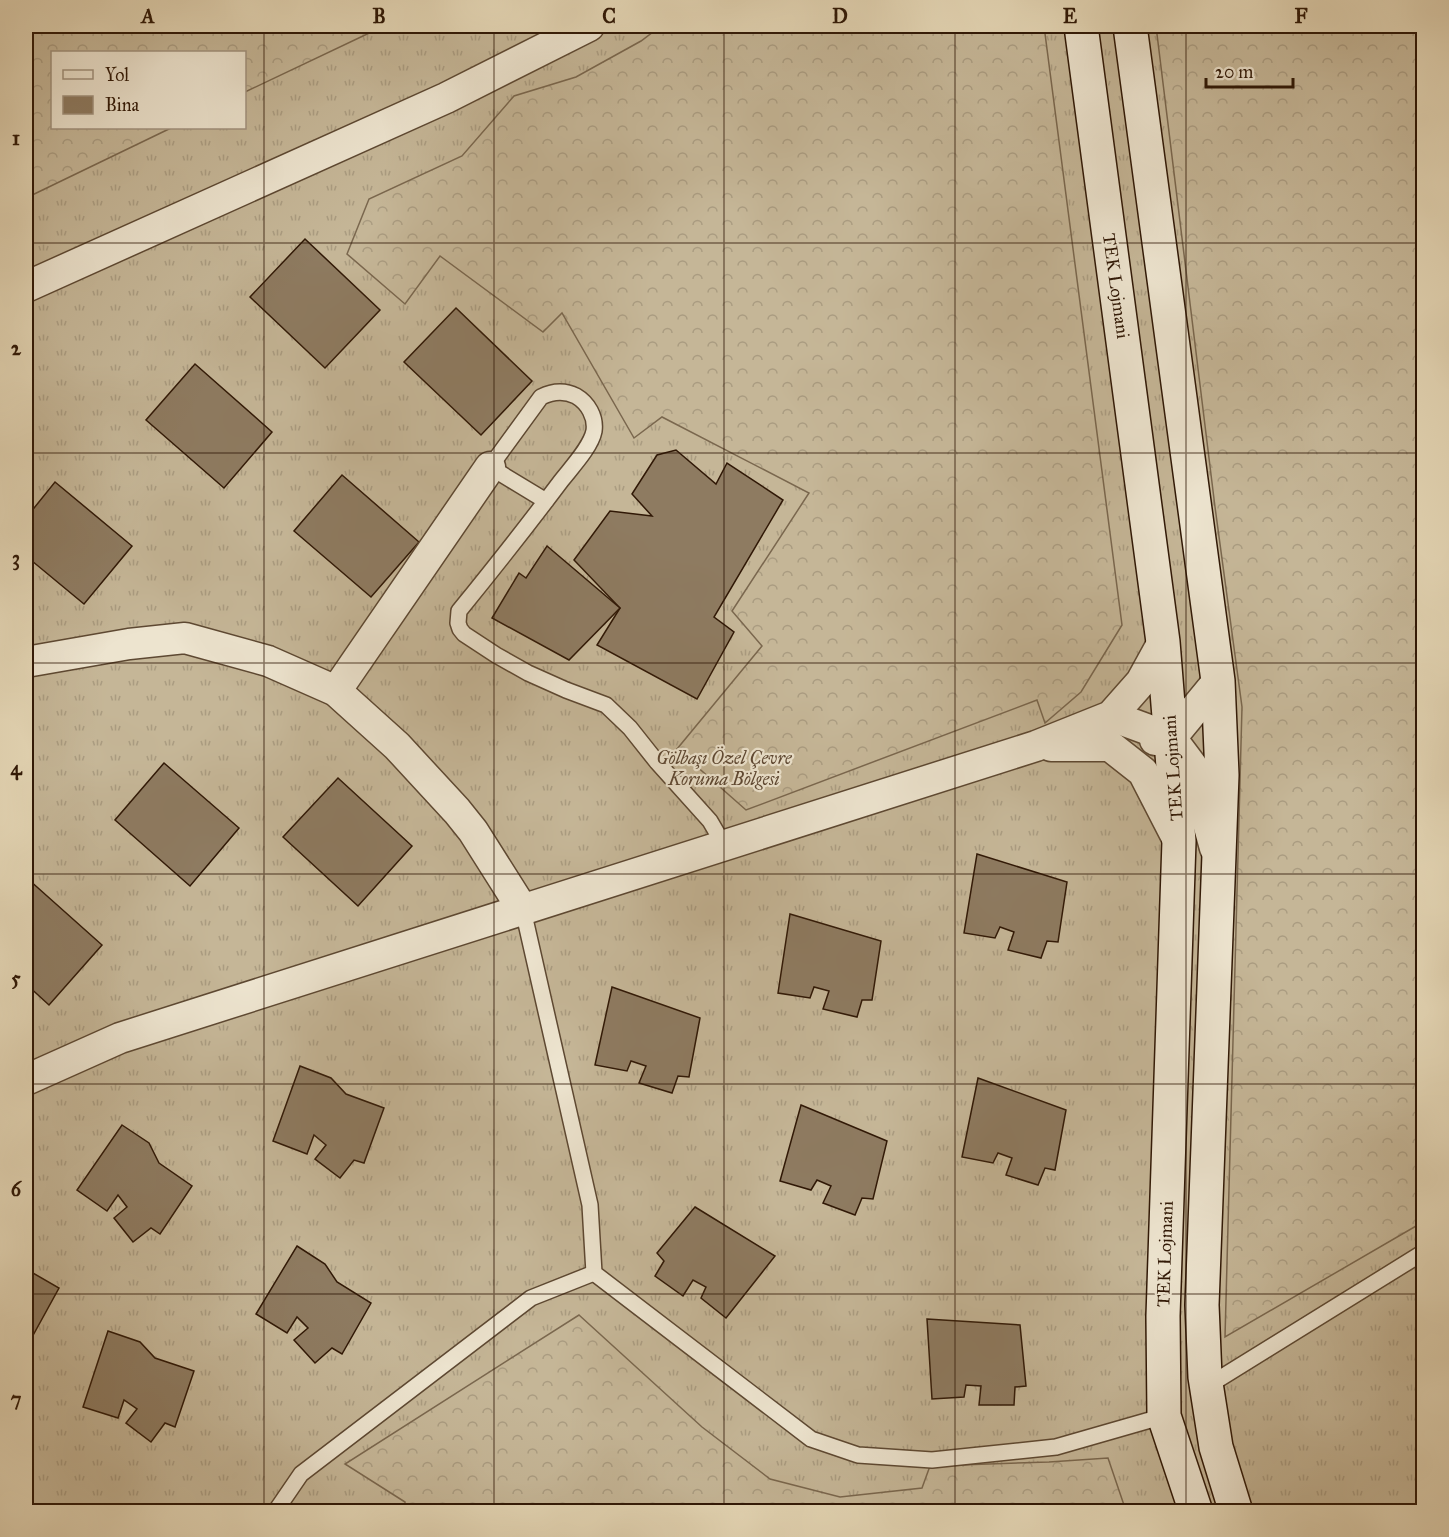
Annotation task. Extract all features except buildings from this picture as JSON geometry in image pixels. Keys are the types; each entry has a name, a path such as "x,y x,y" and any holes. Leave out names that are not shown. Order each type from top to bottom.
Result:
{"street":[{"path":"26,287 446,98 589,26"},
{"name":"TEK Lojmani","path":"1081,26 1163,642 1179,841 1163,1316 1164,1416 1196,1512"},
{"path":"1130,26 1218,681 1222,775 1202,1305 1206,1387 1216,1447 1236,1512"},
{"path":"336,691 490,467"},
{"path":"26,662 129,644 185,638 268,661 336,691 397,746 457,811 473,831 523,910"},
{"path":"26,1080 120,1038 1036,746 1111,716 1141,682 1163,642"},
{"path":"1036,746 1110,746 1171,738 1218,681"},
{"path":"1111,716 1171,738 1192,766 1218,860"},
{"path":"1110,746 1143,772 1179,841"}],"lane":[{"path":"546,501 490,467 541,397 550,393 570,393 586,404 591,413 594,422 591,441 546,501 459,611 460,629 496,655 528,673 606,705 630,728 657,762 710,820 717,833 720,846"},
{"path":"523,910 591,1205 594,1273"},
{"path":"1206,1387 1424,1252"},
{"path":"594,1273 811,1439 858,1455 932,1460 1056,1447 1164,1416"},
{"path":"275,1512 301,1474 531,1298 594,1273"}],"green space":[{"name":"Gölbaşı Özel Çevre Koruma Bölgesi","path":"26,26 1423,26 1423,1511 26,1511"},
{"path":"26,26 384,26 246,92 246,51 51,51 51,129 169,129 26,198"},
{"path":"661,26 1044,26 1122,625 1081,692 1045,723 1037,700 746,810 677,749 762,646 732,611 809,493 662,417 634,438 562,313 543,332 440,256 405,304 347,254 369,199 462,156 514,96 576,77 641,41"},
{"path":"1156,26 1423,26 1423,1222 1225,1337 1242,707"},
{"path":"579,1315 702,1427 770,1479 840,1497 922,1488 930,1466 1108,1458 1126,1511 405,1511 405,1502 345,1464"}]}
